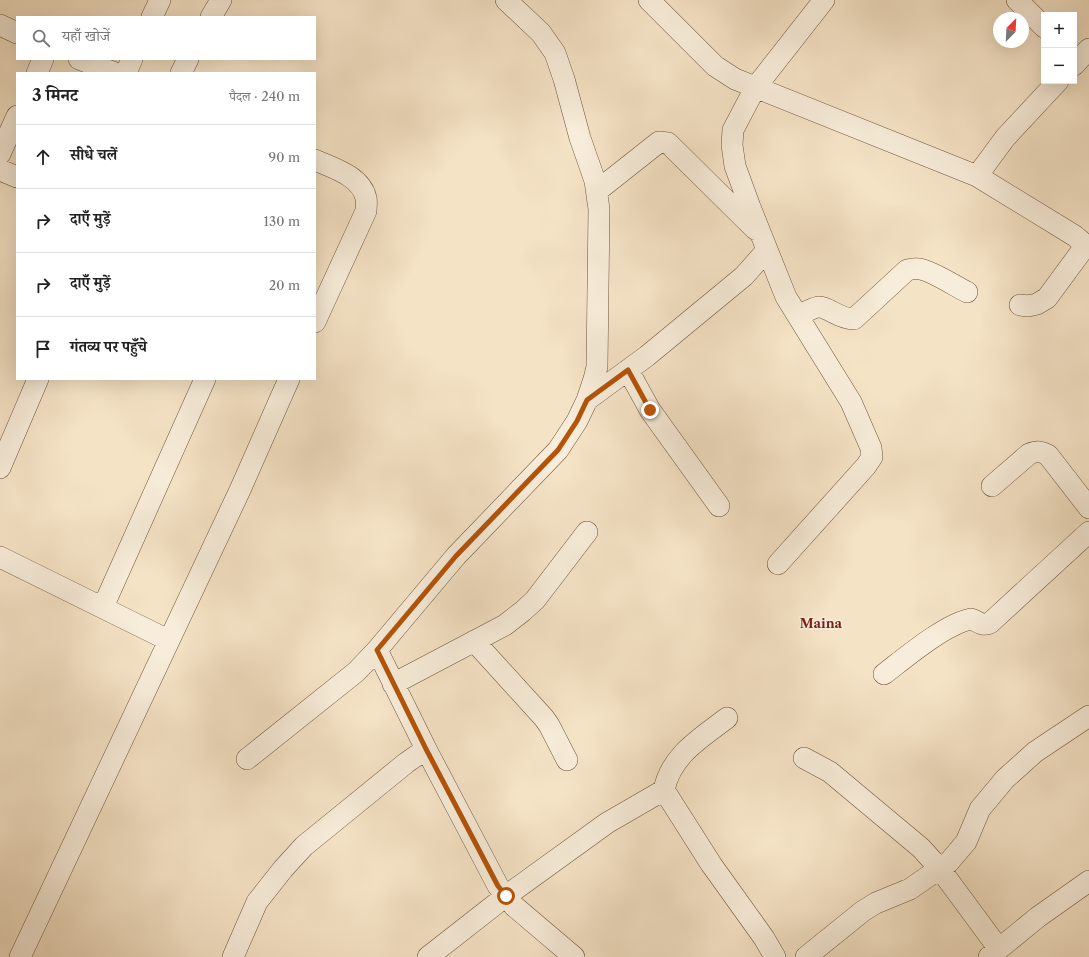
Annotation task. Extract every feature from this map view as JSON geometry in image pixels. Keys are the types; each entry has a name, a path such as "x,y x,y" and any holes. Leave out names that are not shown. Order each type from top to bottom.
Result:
{"street":[{"path":"152,16 160,0"},
{"path":"212,16 221,0"},
{"path":"247,759 356,672 377,650 456,556 558,450 577,421 587,400 597,367 599,209 595,181 580,138 564,79 555,53 541,33 506,0"},
{"path":"649,0 715,66 735,80 977,176 1075,236 1088,246 1047,298 1037,304 1028,306 1020,305"},
{"path":"778,564 866,466 872,457 871,448 851,402 786,297 735,166 732,145 733,130 755,88 824,0"},
{"path":"1016,0 1041,24"},
{"path":"0,24 16,32"},
{"path":"37,72 43,60"},
{"path":"82,60 112,72"},
{"path":"126,72 132,60"},
{"path":"182,72 188,60"},
{"path":"977,176 1005,138 1055,84"},
{"path":"0,154 16,118"},
{"path":"597,191 659,142 668,142 764,243"},
{"path":"316,160 342,172 354,180 363,190 366,199 366,211 316,320"},
{"path":"0,170 16,177"},
{"path":"587,400 647,356 744,276 764,243"},
{"path":"798,316 818,307 826,309 841,317 854,319 907,270 913,268 927,272 967,292"},
{"path":"628,370 650,410 719,506"},
{"path":"0,468 38,380"},
{"path":"104,608 205,380"},
{"path":"20,957 168,640 240,490 289,380"},
{"path":"992,486 1029,454 1034,452 1042,452 1048,455 1089,508"},
{"path":"393,684 505,624 535,600 587,532"},
{"path":"884,674 922,644 961,622 971,619 983,625 990,623 1089,532"},
{"path":"0,557 168,640"},
{"path":"474,641 544,718 567,760"},
{"path":"377,650 426,749 498,886 514,906 574,957"},
{"path":"806,957 863,911 876,903 910,889 949,862 966,842 980,809 1005,779 1035,752 1089,716"},
{"path":"727,718 684,752 672,767 666,779 664,790 711,864 764,938 775,957"},
{"path":"232,957 257,902 283,869 304,846 406,763 426,749"},
{"path":"804,758 830,772 921,848 940,868 994,953 1038,917 1089,881"},
{"path":"428,957 506,896 607,823 664,790"}],"district":[{"name":"Maina","path":"821,623"}],"route":[{"path":"506,896 498,886 426,749 377,650 456,556 558,450 577,421 587,400 628,370 650,410"}]}
